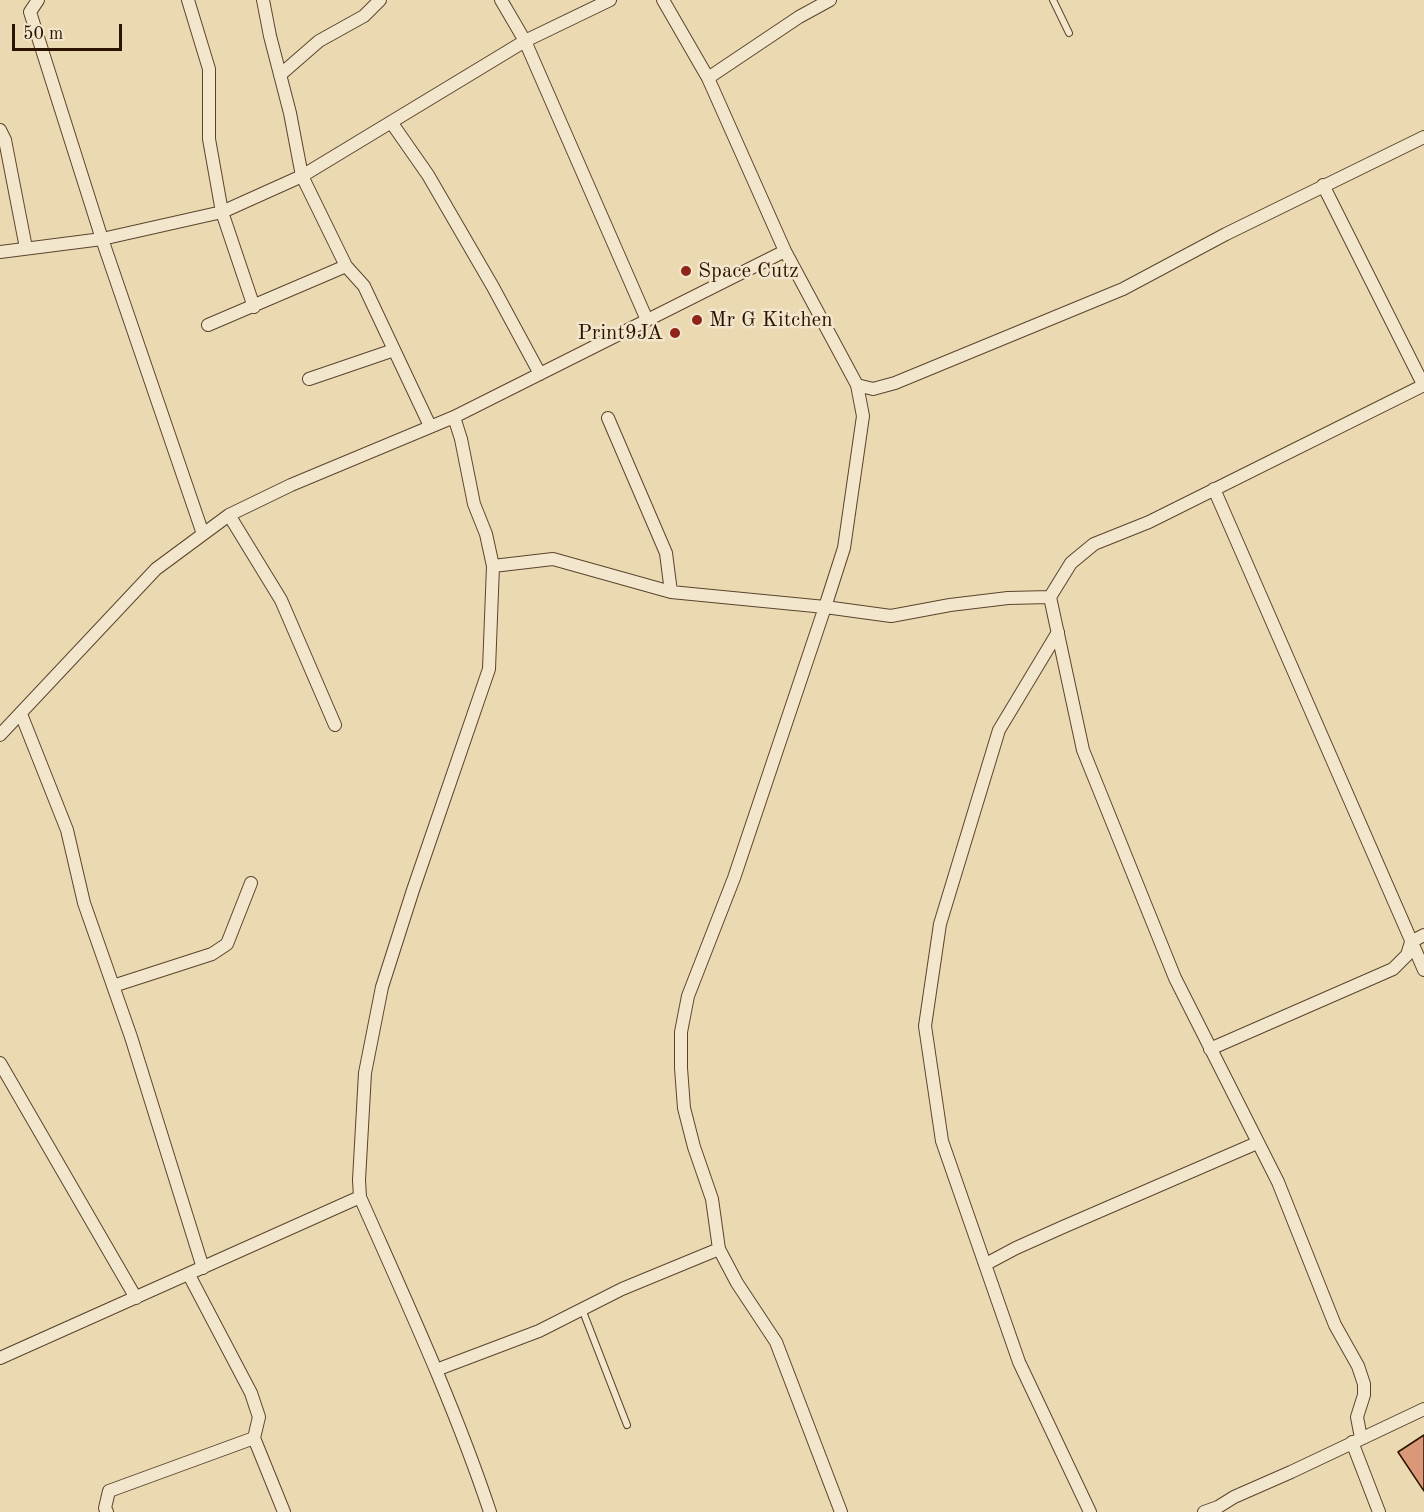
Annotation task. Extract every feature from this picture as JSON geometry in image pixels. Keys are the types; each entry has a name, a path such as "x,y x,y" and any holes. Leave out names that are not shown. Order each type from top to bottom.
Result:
{"street":[{"path":"38,0 30,12 102,239 203,534"},
{"path":"188,0 209,69 209,139 222,212 254,307"},
{"path":"262,0 290,113 302,176 346,266 364,286 430,426"},
{"path":"280,75 319,42 364,16 380,0"},
{"path":"501,0 525,41 646,320"},
{"path":"0,252 102,239 222,212 302,176 525,41 610,0"},
{"path":"663,0 708,78 785,251 857,385 863,416 844,548 734,878 688,996 681,1032 684,1108 694,1147 712,1199 719,1249 737,1283 776,1342 841,1512"},
{"path":"708,78 799,16 830,0"},
{"path":"391,122 428,175 540,374"},
{"path":"0,130 5,140 26,248"},
{"path":"857,385 873,389 895,383 1123,289 1323,185 1424,137"},
{"path":"1323,185 1424,386 1149,522 1094,544 1071,563 1050,597 1083,750 1175,978 1278,1182 1335,1325 1358,1366 1364,1384 1364,1395 1357,1417 1357,1440 1379,1512"},
{"path":"0,735 156,569 229,515 291,485 454,417 785,251"},
{"path":"208,325 346,266"},
{"path":"309,379 394,350"},
{"path":"454,417 461,439 474,504 486,534 493,566 489,669 382,987 365,1073 359,1179 360,1197 436,1370 475,1467 489,1512"},
{"path":"608,418 666,553 671,592"},
{"path":"1214,489 1424,970"},
{"path":"229,515 281,600 335,725"},
{"path":"493,566 553,560 671,592 891,616 950,605 1008,598 1050,597"},
{"path":"1058,632 999,730 940,924 925,1026 942,1141 1019,1362 1090,1512"},
{"path":"21,714 67,830 84,903 113,986 202,1268"},
{"path":"113,986 212,954 227,944 251,883"},
{"path":"1210,1049 1393,969 1407,955 1411,942 1424,935"},
{"path":"0,1063 136,1298"},
{"path":"986,1264 1044,1235 1257,1143"},
{"path":"0,1357 189,1275 360,1197"},
{"path":"436,1370 538,1331 622,1289 719,1249"},
{"path":"189,1275 251,1393 259,1417 254,1438 284,1512"},
{"path":"1204,1512 1424,1409"},
{"path":"107,1512 105,1508 109,1491 254,1438"}],"lane":[{"path":"1053,0 1070,33"},
{"path":"582,1309 627,1425"}],"building":[{"path":"1424,1435 1424,1491 1398,1452"}],"place":[{"name":"Space Cutz","path":"686,271"},
{"name":"Mr G Kitchen","path":"697,320"},
{"name":"Print9JA","path":"675,333"}]}
